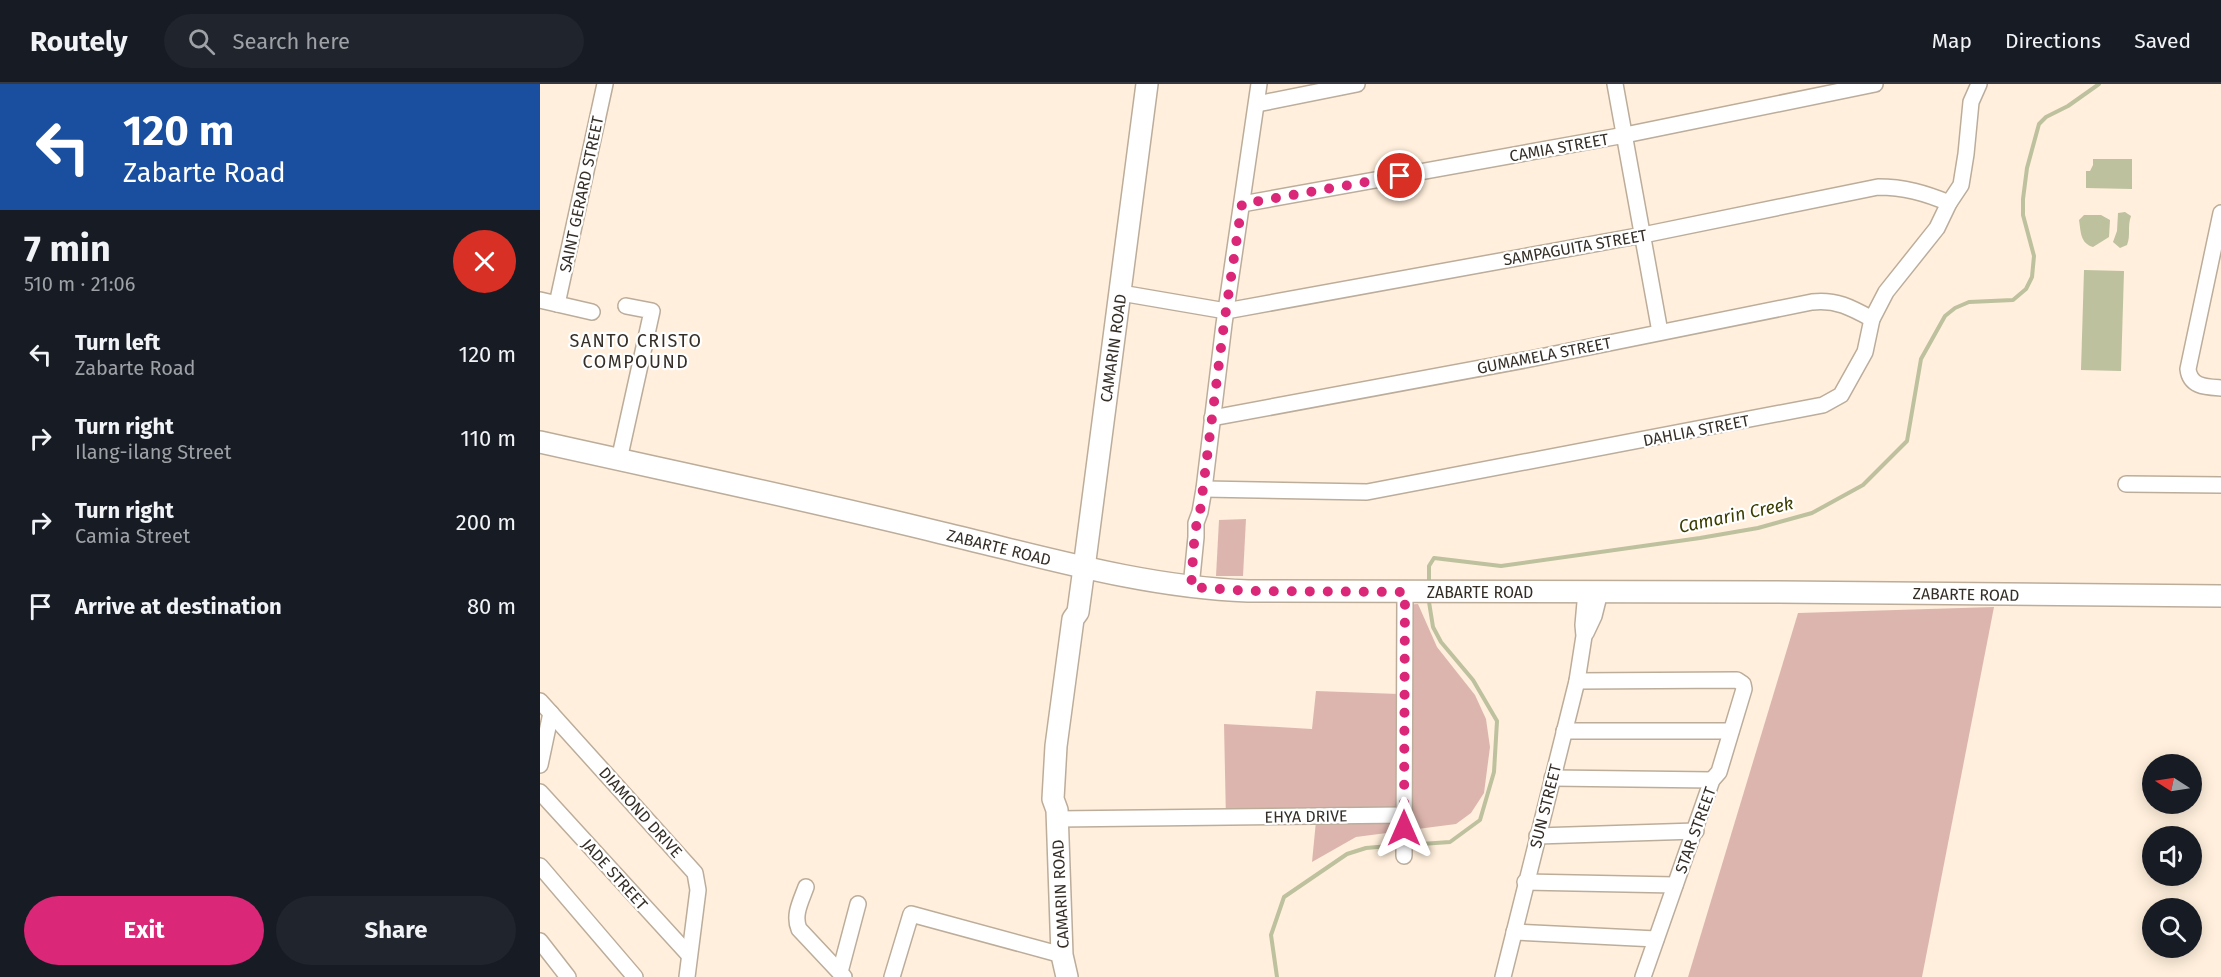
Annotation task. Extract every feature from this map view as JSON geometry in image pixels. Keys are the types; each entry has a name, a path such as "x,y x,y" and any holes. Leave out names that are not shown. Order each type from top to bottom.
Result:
{"main road":[{"name":"CAMARIN ROAD","path":"1067,977 1062,954 1057,815 1053,799 1056,746 1073,620 1078,612 1147,84"},
{"name":"ZABARTE ROAD","path":"540,442 942,533 1084,568 1191,587 1248,591 2221,596"}],"street":[{"name":"SAINT GERARD STREET","path":"557,304 605,84"},
{"path":"1191,587 1196,524 1204,489 1226,311 1259,84"},
{"path":"1257,104 1357,84"},
{"path":"1615,84 1660,332"},
{"name":"CAMIA STREET","path":"1242,204 1625,135 1875,84"},
{"name":"DAHLIA STREET","path":"1204,489 1367,492 1823,405 1841,395 1865,352 1872,320 1886,292 1937,228 1960,185 1966,154 1971,102 1979,84"},
{"name":"SAMPAGUITA STREET","path":"1120,297 1177,309 1199,307 1226,311 1643,235 1878,187 1899,187 1917,191 1949,203"},
{"path":"2221,213 2188,369 2189,376 2194,382 2207,387 2221,388"},
{"path":"2205,291 2221,291"},
{"path":"540,300 592,312"},
{"name":"GUMAMELA STREET","path":"1212,418 1821,301 1843,303 1872,320"},
{"path":"619,460 652,311 626,306"},
{"path":"2126,484 2221,485"},
{"path":"1404,856 1405,592"},
{"name":"SUN STREET","path":"1503,977 1577,681 1584,636 1594,616 1593,592"},
{"name":"STAR STREET","path":"1577,681 1737,680 1743,684 1744,689 1719,772 1712,780 1643,977"},
{"name":"DIAMOND DRIVE","path":"540,701 695,873 698,890 687,977"},
{"path":"540,765 551,713"},
{"path":"1563,731 1731,731"},
{"path":"1552,778 1712,780"},
{"name":"JADE STREET","path":"540,792 689,955"},
{"name":"EHYA DRIVE","path":"1057,815 1404,822"},
{"path":"1537,836 1696,831"},
{"path":"540,866 634,977"},
{"path":"1525,882 1675,885"},
{"path":"806,887 796,915 796,923 842,974"},
{"path":"842,974 858,904"},
{"path":"892,977 911,914 1062,954"},
{"path":"1514,932 1656,939"},
{"path":"540,941 568,977"}],"shaded area":[{"path":"2093,159 2132,159 2132,189 2086,188 2086,171 2090,171"},
{"path":"2125,212 2131,216 2129,238 2127,245 2120,248 2113,242 2117,231 2118,213"},
{"path":"2084,215 2101,215 2110,220 2109,237 2093,247 2086,243 2079,220"},
{"path":"2084,270 2124,271 2121,371 2081,370"},
{"path":"1246,519 1243,576 1216,576 1219,520"},
{"path":"1418,604 1437,647 1475,695 1486,719 1490,747 1484,793 1471,813 1456,824 1356,837 1312,862 1316,821 1226,821 1224,724 1312,729 1316,691 1399,694 1401,605"},
{"path":"1994,607 1922,977 1688,977 1798,613"}],"waterway":[{"name":"Camarin Creek","path":"1429,582 1429,566 1434,558 1501,566 1700,538 1758,528 1812,513 1863,485 1907,441 1921,359 1945,316 1955,308 1969,302 2013,300 2026,289 2032,277 2034,256 2023,215 2023,199 2027,168 2039,124 2046,117 2068,106 2099,84"},
{"name":"Camarin Creek","path":"1407,845 1450,842 1480,820 1494,772 1497,721 1473,680 1441,642 1433,627 1429,602"},
{"name":"Camarin Creek","path":"1277,977 1271,935 1284,897 1347,854 1366,848 1400,845"}],"district":[{"name":"SANTO CRISTO COMPOUND","path":"636,351"}],"route":[{"path":"1400,176 1242,204 1200,512 1196,524 1191,587 1248,591 1405,592 1404,828"}]}
